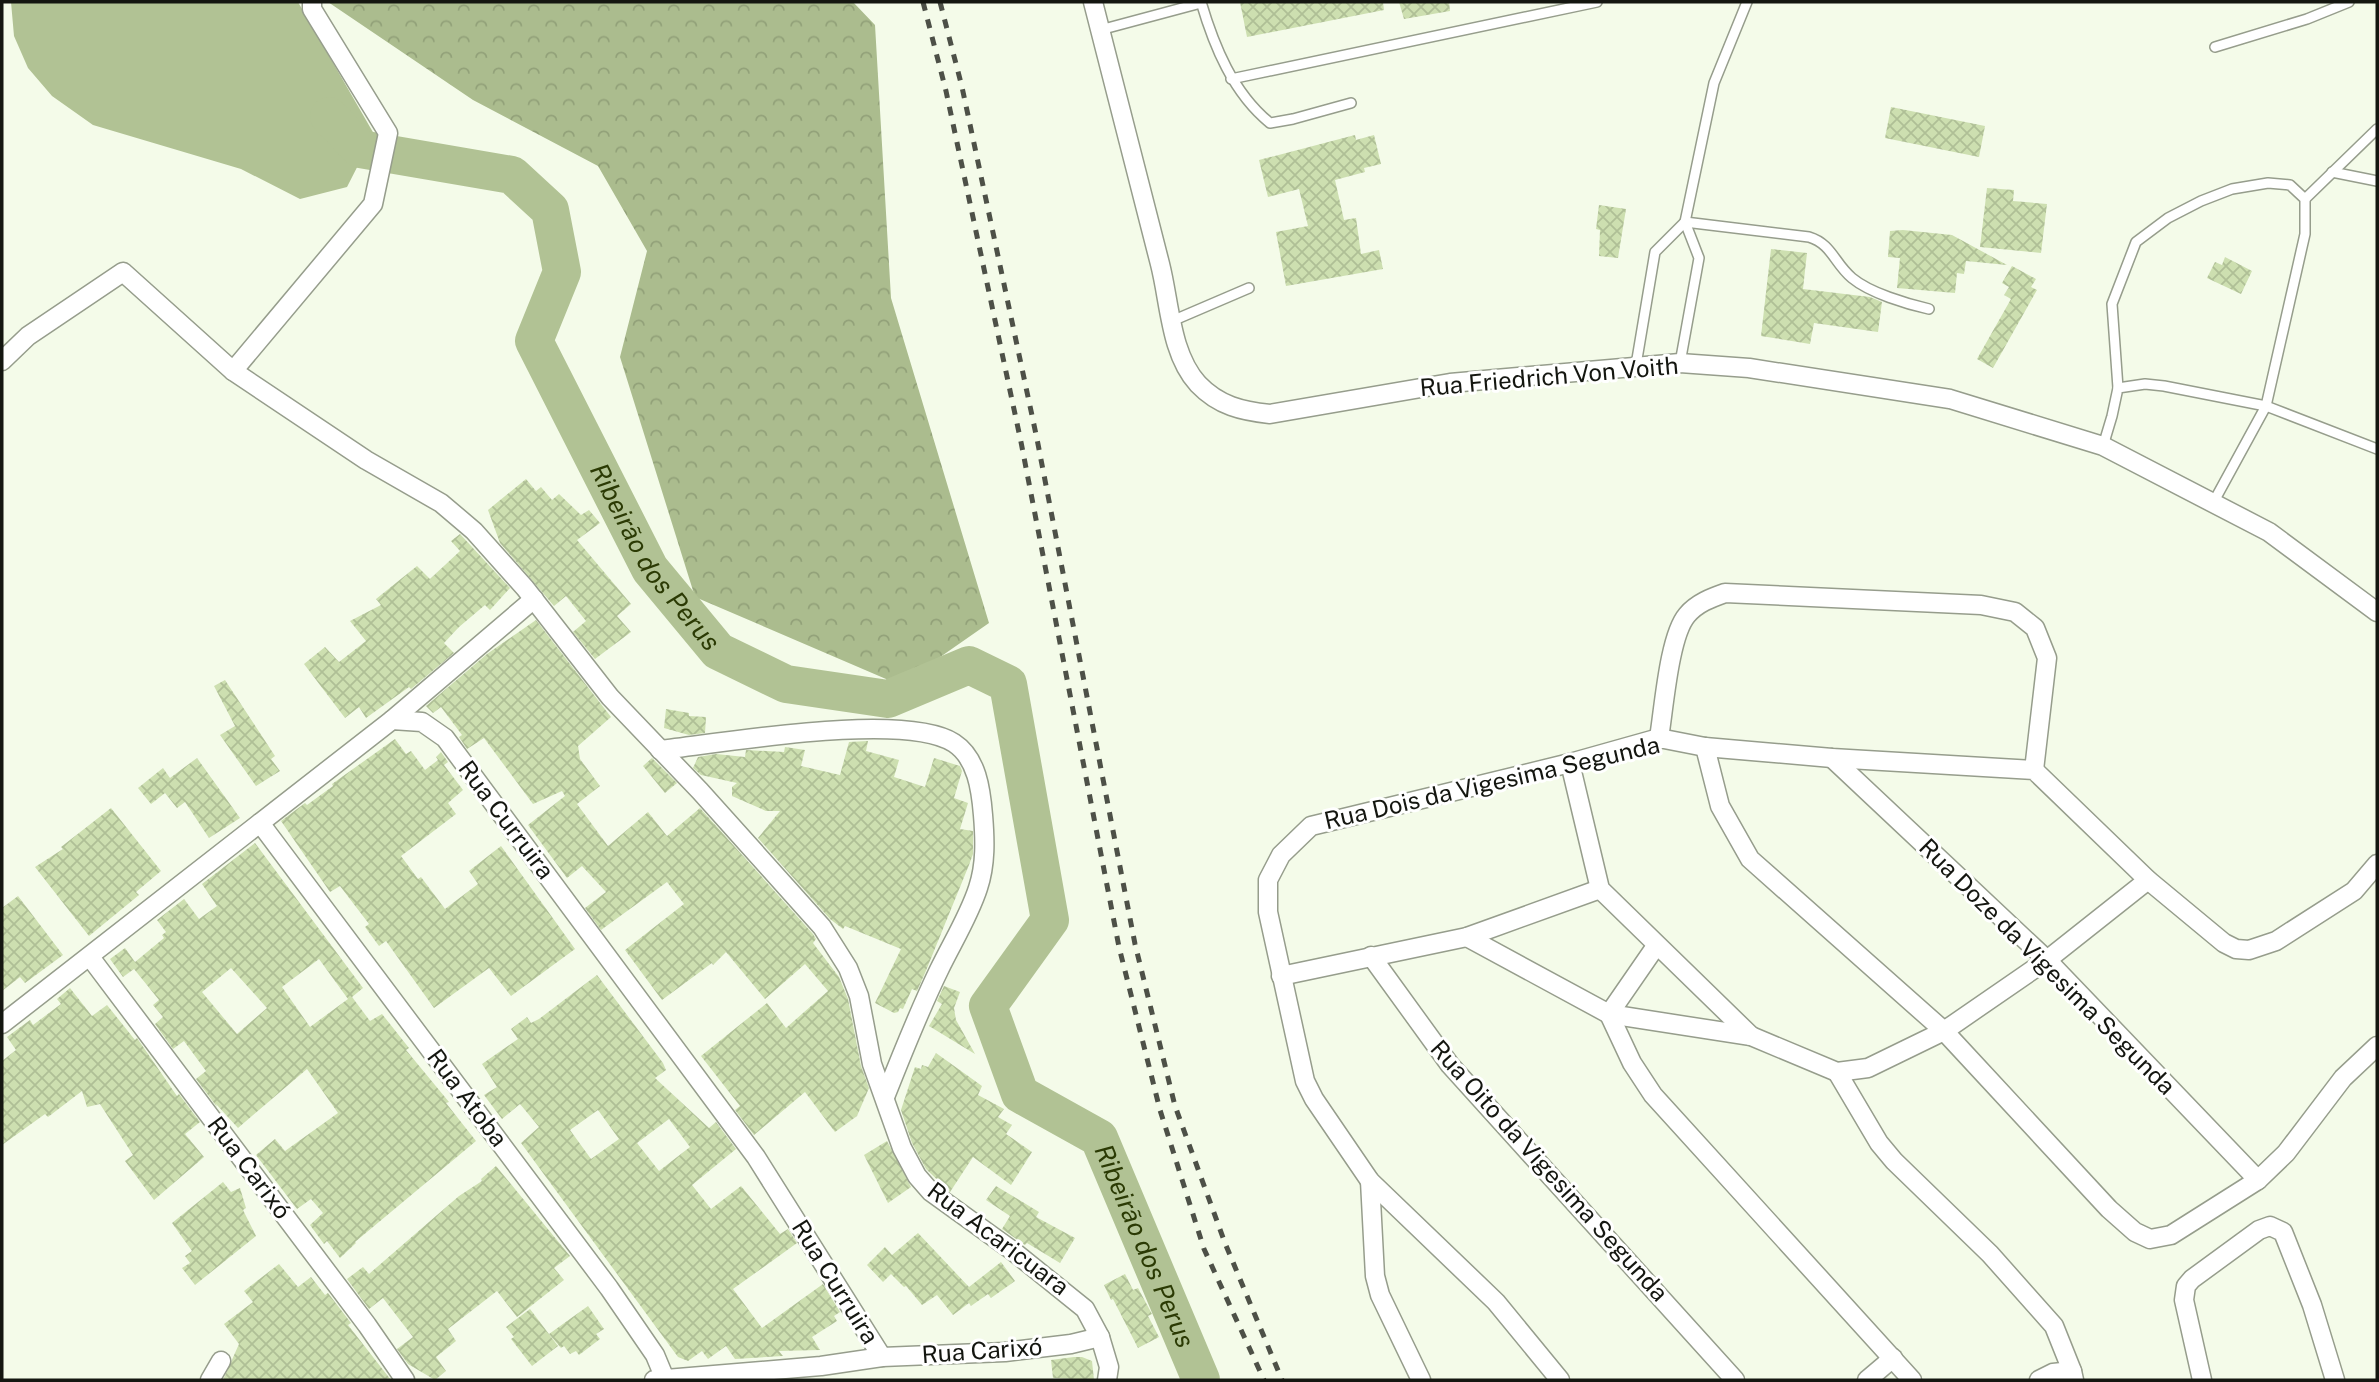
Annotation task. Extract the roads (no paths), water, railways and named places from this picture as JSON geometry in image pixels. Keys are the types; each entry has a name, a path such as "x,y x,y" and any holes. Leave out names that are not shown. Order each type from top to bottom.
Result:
{"street":[{"path":"233,372 373,204 376,192 388,133 312,9 312,2"},
{"name":"Rua Friedrich Von Voith","path":"1093,2 1160,262 1179,354 1198,384 1219,400 1240,411 1270,414 1450,383 1679,363 1749,368 1950,399 2103,446 2269,532 2377,612"},
{"name":"Rua Acaricuara","path":"2,361 28,336 123,272 233,372 366,460 441,503 474,531 534,599 597,683 700,791 822,927 836,947 859,996 872,1065 902,1148 917,1176 931,1192 1086,1309 1100,1337 1109,1367 1107,1380"},
{"path":"1659,738 1675,640 1686,615 1706,600 1725,593 1981,605 2015,612 2035,628 2047,658 2034,770 2148,880 2224,943 2236,949 2249,950 2276,941 2354,891 2377,864"},
{"path":"2,1024 392,720 534,599"},
{"name":"Rua Curruira","path":"392,720 422,722 445,738 756,1157 882,1357"},
{"path":"660,750 777,736 896,728 953,742 967,754 975,769 982,803 986,849 978,888 918,1013 884,1097"},
{"name":"Rua Dois da Vigesima Segunda","path":"1560,1380 1496,1302 1370,1181 1314,1099 1305,1081 1268,912 1269,880 1281,855 1311,826 1570,763 1659,738 1705,747 1832,758 2034,770"},
{"path":"1705,747 1720,806 1750,859 1944,1031 2109,1209 2135,1231 2150,1239 2171,1235 2258,1180 2286,1153 2343,1078 2377,1046"},
{"name":"Rua Doze da Vigesima Segunda","path":"1832,758 2047,960 2258,1180"},
{"path":"1570,763 1600,889 1751,1037"},
{"name":"Rua Atoba","path":"261,823 609,1288 655,1355 660,1380"},
{"path":"1467,937 1609,1014 1751,1037 1837,1072 1868,1068 1944,1031 2047,960 2148,880"},
{"path":"1281,975 1467,937 1600,889"},
{"path":"1609,1014 1656,946"},
{"name":"Rua Oito da Vigesima Segunda","path":"1371,956 1450,1065 1735,1380"},
{"name":"Rua Carixó","path":"90,957 367,1325 405,1380"},
{"path":"1609,1014 1632,1063 1653,1095 1912,1380"},
{"path":"1837,1072 1879,1143 1894,1161 1990,1254 2054,1326 2073,1376 2048,1375 2039,1380"},
{"path":"1370,1181 1375,1276 1380,1295 1421,1380"},
{"path":"2202,1380 2184,1300 2186,1286 2259,1230 2270,1226 2283,1232 2312,1305 2335,1380"},
{"name":"Rua Carixó","path":"660,1380 821,1366 882,1357 1005,1352 1071,1344 1100,1337"},
{"path":"1867,1380 1893,1358"},
{"path":"210,1380 221,1361"}],"lane":[{"path":"1100,30 1201,2 1231,79 1259,114 1270,123 1351,103"},
{"path":"1231,79 1597,2"},
{"path":"1636,365 1656,252 1685,222 1714,83 1747,2"},
{"path":"2215,47 2307,19 2349,2"},
{"path":"2213,503 2266,406 2305,234 2305,199 2376,131"},
{"path":"2332,172 2377,181"},
{"path":"2103,446 2118,388 2112,304 2136,242 2168,218 2232,189 2268,183 2290,185 2305,199"},
{"path":"1685,222 1809,237 1822,241 1841,268 1854,280 1901,303 1930,309"},
{"path":"1679,363 1699,258 1685,222"},
{"path":"1172,321 1249,288"},
{"path":"2118,388 2145,384 2164,386 2266,406 2377,449"}],"waterway":[{"name":"Ribeirão dos Perus","path":"329,116 360,149 512,175 550,210 562,272 534,341 650,569 718,651 786,684 888,699 969,665 1008,684 1050,920 988,1006 1020,1094 1099,1138 1201,1380"}],"railway":[{"path":"923,2 946,91 1021,442 1119,947 1160,1110 1204,1249 1264,1380"},
{"path":"940,2 962,87 1037,439 1135,944 1175,1106 1225,1243 1282,1380"}]}
